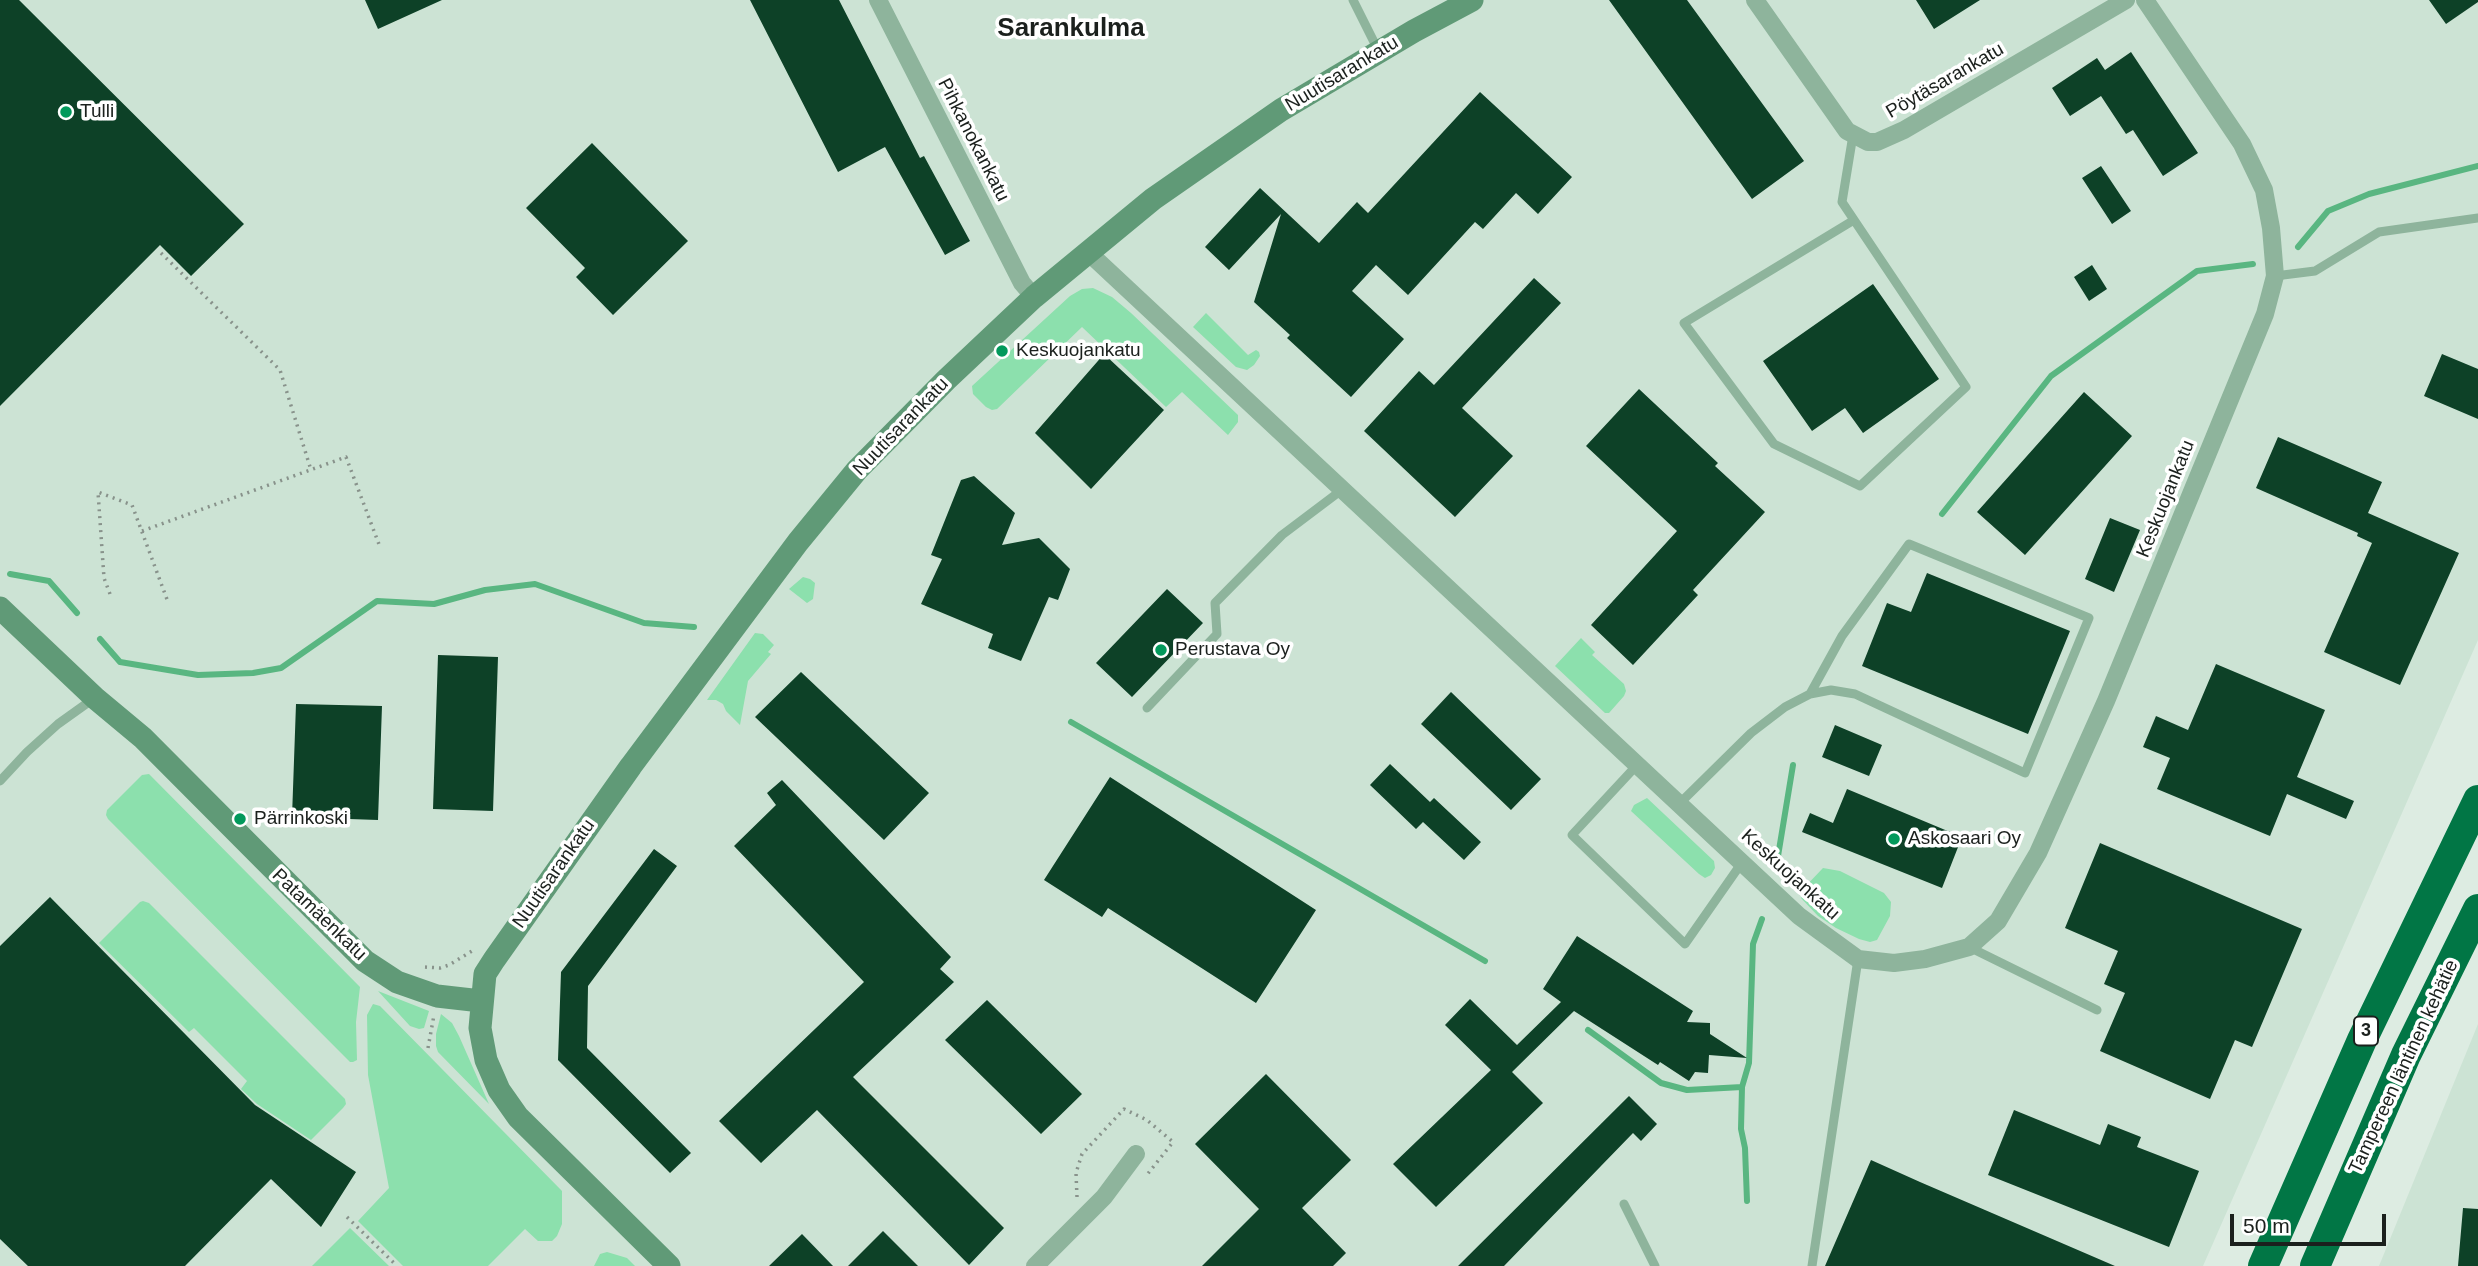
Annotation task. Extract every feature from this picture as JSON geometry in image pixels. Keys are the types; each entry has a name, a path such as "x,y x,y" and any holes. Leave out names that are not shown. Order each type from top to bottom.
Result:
{"highway":[{"name":"3","path":"2263,1266 2362,1040 2478,800"},
{"name":"Tampereen läntinen kehätie","path":"2315,1266 2406,1055 2478,909"}],"main road":[{"name":"Nuutisarankatu","path":"481,1001 485,974 638,755 798,542 857,470 946,380 1034,297 1153,199 1281,110 1472,0"},
{"name":"Patamäenkatu","path":"0,608 95,698 142,738 365,961 397,982 437,996 481,1001"},
{"path":"481,1001 480,1028 486,1060 505,1099 518,1117 669,1266"}],"street":[{"name":"Pihkanokankatu","path":"878,0 1022,283 1034,297"},
{"path":"1755,0 1847,131 1853,135"},
{"name":"Pöytäsarankatu","path":"1853,135 1868,142 1877,142 1904,130 2126,0"},
{"name":"Keskuojankatu","path":"1089,253 1799,916 1858,958 1894,963 1925,959 1969,947 1998,921 2038,853 2116,675 2265,314 2275,276 2271,228 2264,190 2242,144 2145,0"},
{"path":"1035,1266 1104,1197 1136,1154"}],"lane":[{"path":"1353,0 1378,52"},
{"path":"1853,135 1842,202 1966,387 1860,486 1774,444 1684,323 1854,220"},
{"path":"2275,276 2315,271 2379,232 2478,218"},
{"path":"1147,708 1217,634 1215,603 1282,535 1343,489"},
{"path":"1681,803 1751,733 1785,707 1810,694 1831,690 1854,694 2025,773 2088,618 1909,544 1842,636 1810,694"},
{"path":"0,781 48,733 95,698"},
{"path":"1638,764 1572,835 1685,944 1743,861"},
{"path":"1969,947 2097,1010"},
{"path":"1812,1266 1858,958"},
{"path":"1624,1204 1655,1266"}],"path":[{"path":"161,253 280,370 311,470"},
{"path":"142,531 346,457 380,547"},
{"path":"110,594 104,578 98,492 132,505 169,602"},
{"path":"416,967 440,968 449,965 478,945 494,960"},
{"path":"1077,1198 1078,1163 1082,1154 1124,1109 1147,1119"},
{"path":"347,1217 397,1266"}],"shaded area":[{"path":"0,0 2478,0 2478,640 2203,1266 0,1266"},
{"path":"2478,1024 2478,1266 2379,1266"}],"green space":[{"path":"1093,288 1112,297 1131,313 1238,415 1238,422 1228,435 1182,392 1166,407 1082,327 997,409 986,407 973,394 972,386 1070,296 1082,289"},
{"path":"1206,313 1248,355 1256,350 1259,352 1260,356 1254,365 1247,370 1236,367 1193,327"},
{"path":"803,577 815,583 813,599 807,603 789,589"},
{"path":"755,633 763,634 774,645 768,652 771,654 748,681 740,725 723,704 716,700 707,700"},
{"path":"1581,638 1595,652 1592,655 1624,684 1624,696 1609,713 1605,713 1555,666"},
{"path":"149,774 360,987 356,1022 357,1060 350,1062 108,819 107,810 142,775"},
{"path":"1647,798 1714,861 1715,868 1711,875 1705,878 1699,874 1631,811 1634,805"},
{"path":"1823,868 1840,871 1884,893 1891,902 1890,916 1877,940 1870,942 1859,939 1836,928 1818,916 1801,898 1802,890"},
{"path":"143,901 149,903 345,1099 343,1108 311,1140 257,1104 241,1089 247,1081 194,1028 189,1032 99,943"},
{"path":"378,991 429,1011 424,1028 410,1026"},
{"path":"373,1004 380,1006 562,1191 562,1224 552,1241 538,1241 525,1229 488,1266 403,1266 358,1221 389,1188 368,1075 367,1015"},
{"path":"441,1014 452,1023 459,1036 489,1104 438,1052 436,1034"},
{"path":"350,1228 389,1266 312,1266"},
{"path":"607,1252 627,1258 635,1266 594,1266 600,1254"}],"building":[{"name":"Tulli","path":"0,0 19,0 244,224 191,276 160,245 0,406"},
{"path":"365,0 442,0 378,29"},
{"path":"750,0 839,0 920,158 924,156 970,241 945,255 885,147 838,172"},
{"path":"1609,0 1687,0 1804,161 1752,199"},
{"path":"1916,0 1980,0 1934,29"},
{"path":"2429,0 2478,0 2478,2 2446,24"},
{"path":"2131,52 2198,153 2163,176 2133,130 2126,134 2101,96 2070,116 2052,88 2097,58 2105,70"},
{"path":"1480,92 1572,177 1538,214 1516,193 1483,229 1475,222 1408,295 1376,265 1352,291 1404,339 1351,397 1287,338 1290,335 1254,302 1281,214 1229,270 1205,247 1260,188 1319,243 1357,202 1368,213"},
{"path":"592,143 688,241 613,315 576,277 585,268 526,208"},
{"path":"2101,166 2131,211 2112,224 2082,178"},
{"path":"2092,265 2107,289 2089,301 2074,277"},
{"path":"1534,278 1561,303 1462,408 1513,456 1455,517 1364,431 1419,371 1434,385"},
{"path":"1873,284 1939,379 1863,433 1845,408 1812,431 1763,361"},
{"path":"1104,354 1164,410 1091,489 1035,433"},
{"path":"2442,354 2478,369 2478,419 2424,396"},
{"path":"1639,389 1718,463 1715,466 1765,512 1693,590 1698,595 1633,665 1591,625 1677,531 1586,446"},
{"path":"2084,392 2132,436 2025,555 1977,512"},
{"path":"2278,437 2382,482 2368,513 2459,553 2400,685 2324,652 2372,543 2357,536 2358,533 2256,488"},
{"path":"974,476 1015,513 1002,545 1039,538 1070,569 1058,600 1049,597 1021,661 988,648 993,634 921,604 942,559 931,555 961,480"},
{"path":"2110,518 2140,530 2114,592 2085,579"},
{"path":"1927,573 2070,631 2028,734 1862,666 1887,603 1911,612"},
{"path":"1167,589 1203,623 1132,697 1096,663"},
{"path":"438,655 498,657 493,811 433,809"},
{"path":"2216,664 2325,710 2297,777 2354,801 2346,819 2287,794 2270,836 2157,789 2170,758 2143,747 2156,716 2188,730"},
{"path":"801,672 929,793 884,840 755,717"},
{"path":"1451,692 1541,779 1511,810 1421,724"},
{"path":"296,704 382,706 378,820 292,817"},
{"path":"1835,725 1882,745 1869,776 1822,757"},
{"path":"1390,764 1430,802 1434,798 1481,842 1464,860 1423,822 1416,829 1370,785"},
{"path":"1110,777 1316,910 1256,1003 1108,908 1102,917 1044,880"},
{"path":"782,780 951,957 940,969 954,982 853,1077 1004,1228 969,1265 817,1110 761,1163 719,1121 864,982 734,846 776,805 767,793"},
{"name":"Askosaari Oy","path":"1847,789 1962,837 1942,888 1802,832 1810,813 1833,823"},
{"path":"2100,843 2302,929 2252,1047 2235,1040 2210,1099 2100,1051 2125,993 2104,984 2118,951 2065,928"},
{"path":"654,849 677,866 588,986 587,1048 691,1153 670,1173 558,1060 561,972"},
{"path":"50,897 255,1105 356,1172 321,1227 271,1179 185,1266 28,1266 0,1239 0,946"},
{"path":"1577,936 1693,1011 1687,1022 1710,1023 1710,1034 1747,1058 1709,1055 1708,1073 1695,1072 1689,1081 1660,1062 1658,1065 1574,1011 1512,1072 1543,1103 1436,1207 1393,1164 1491,1070 1445,1025 1470,999 1517,1045 1561,1002 1543,989"},
{"path":"987,1000 1082,1094 1041,1134 945,1040"},
{"path":"1266,1074 1351,1160 1302,1208 1346,1253 1333,1266 1202,1266 1259,1209 1195,1144"},
{"path":"1629,1096 1657,1124 1641,1141 1633,1133 1504,1266 1458,1266"},
{"path":"2014,1110 2100,1145 2108,1124 2141,1137 2137,1147 2199,1171 2169,1247 1988,1175"},
{"path":"1871,1160 1920,1182 2115,1266 1825,1266"},
{"path":"2463,1208 2478,1209 2478,1266 2458,1266"},
{"path":"883,1231 918,1266 848,1266"},
{"path":"802,1234 833,1266 769,1266"}],"waterway":[{"path":"2298,247 2328,211 2369,194 2478,166"},
{"path":"1942,514 2051,376 2197,271 2253,264"},
{"path":"10,574 49,581 77,613"},
{"path":"100,639 120,662 198,675 253,673 281,668 377,601 434,604 485,590 535,584 644,623 694,627"},
{"path":"1071,722 1485,961"},
{"path":"1778,856 1793,765"},
{"path":"1747,1201 1745,1148 1741,1129 1742,1087 1749,1063 1753,944 1762,919"},
{"path":"1588,1030 1661,1083 1687,1090 1742,1087"}],"place":[{"name":"Tulli","path":"66,112"},
{"name":"Keskuojankatu","path":"1002,351"},
{"name":"Perustava Oy","path":"1161,650"},
{"name":"Pärrinkoski","path":"240,819"},
{"name":"Askosaari Oy","path":"1894,839"}],"district":[{"name":"Sarankulma","path":"1071,29"}]}
